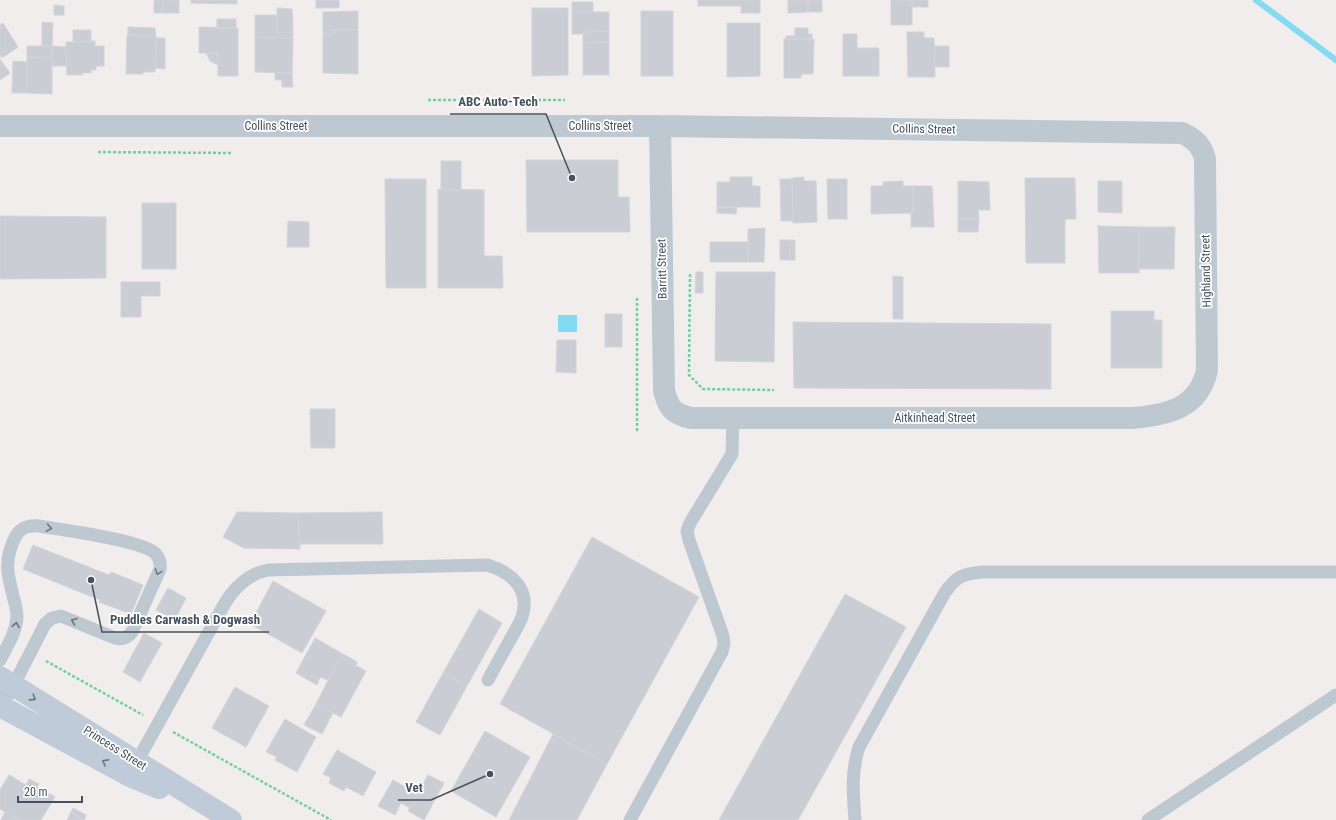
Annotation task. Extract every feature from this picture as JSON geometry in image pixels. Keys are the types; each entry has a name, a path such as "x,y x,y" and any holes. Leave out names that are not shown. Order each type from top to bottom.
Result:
{"main road":[{"name":"Princess Street","path":"4,687 133,769"},
{"name":"Princess Street","path":"0,706 133,769 230,820"}],"street":[{"name":"Collins Street","path":"0,126 660,126 1173,132 1187,135 1198,143"},
{"name":"Barritt Street","path":"660,126 664,390 666,400 673,410"},
{"name":"Highland Street","path":"1194,396 1205,381 1207,370 1205,159 1203,150 1198,143"},
{"name":"Aitkinhead Street","path":"673,410 682,416 691,418 1133,418 1156,416 1170,412 1179,408 1194,396"}],"lane":[{"path":"630,820 722,652 724,644 722,636 687,531 690,523 732,454 733,418"},
{"path":"0,660 13,634 17,616 7,564 8,554 19,530 25,526 39,526 130,542 152,551 158,557 160,569 129,636 125,639 115,638 61,616 52,618 45,624 4,687"},
{"path":"133,769 233,590 259,572 268,570 487,565 499,569 510,576 518,584 523,595 524,606 522,618 488,680"},
{"path":"856,820 853,781 854,761 859,747 944,594 951,583 960,577 970,573 983,572 1336,572"},
{"path":"1148,820 1336,695"}],"path":[{"path":"428,100 565,100"},
{"path":"98,152 232,153"},
{"path":"690,274 689,375 703,389 774,390"},
{"path":"637,298 637,430"}],"water":[{"path":"558,315 577,315 577,332 558,332"}],"building":[{"path":"154,0 163,0 163,13 154,13"},
{"path":"163,0 179,0 179,13 163,13"},
{"path":"191,0 237,0 237,4 191,3"},
{"path":"316,0 339,0 339,8 316,8"},
{"path":"698,0 760,0 760,13 741,13 741,6 698,6"},
{"path":"788,0 808,0 808,12 788,13"},
{"path":"808,0 822,0 822,12 808,12"},
{"path":"891,0 912,0 912,25 891,25"},
{"path":"912,0 928,0 928,7 912,7"},
{"path":"572,2 593,2 593,12 572,12"},
{"path":"54,5 64,6 64,15 54,15"},
{"path":"277,8 292,9 293,32 277,33"},
{"path":"532,8 568,8 568,75 532,76"},
{"path":"358,11 358,30 331,30 331,35 323,35 323,12"},
{"path":"641,11 673,11 673,76 641,76"},
{"path":"572,12 609,12 609,31 572,34"},
{"path":"255,15 277,15 277,33 293,32 293,38 255,37"},
{"path":"217,19 236,19 236,28 217,28"},
{"path":"42,22 53,23 52,46 42,46"},
{"path":"3,23 18,47 2,58 0,55 0,25"},
{"path":"727,23 760,23 760,76 727,77"},
{"path":"128,27 155,28 156,36 128,35"},
{"path":"199,27 238,28 238,76 218,76 218,53 199,53"},
{"path":"795,28 808,28 808,34 812,34 812,39 786,39 786,36 795,36"},
{"path":"73,30 91,30 91,41 73,42"},
{"path":"331,30 358,30 358,74 323,73 323,35 331,35"},
{"path":"609,31 609,42 583,43 583,32"},
{"path":"907,32 924,32 924,38 934,38 935,77 908,77"},
{"path":"843,34 857,34 857,48 879,48 879,76 843,76"},
{"path":"127,35 156,36 155,72 126,74"},
{"path":"255,37 293,38 292,73 255,72"},
{"path":"156,38 165,38 165,69 155,68"},
{"path":"784,39 814,39 813,74 801,74 801,78 784,78"},
{"path":"95,41 95,46 104,46 104,66 96,66 96,70 91,70 91,73 82,73 82,75 67,75 66,42"},
{"path":"609,42 609,75 583,75 583,43"},
{"path":"27,46 52,46 52,58 27,57"},
{"path":"52,46 66,47 67,66 52,66"},
{"path":"934,46 949,46 949,67 935,67"},
{"path":"206,53 218,53 218,65 210,61"},
{"path":"27,57 52,58 52,94 27,93"},
{"path":"0,59 10,73 0,80"},
{"path":"13,61 27,62 27,93 12,93"},
{"path":"275,72 292,73 293,87 282,87 282,80 275,80"},
{"path":"526,160 618,160 618,197 629,197 630,232 527,232"},
{"path":"441,161 461,161 461,190 441,189"},
{"path":"730,177 752,177 752,186 760,186 760,207 717,207 717,182 730,182"},
{"path":"804,177 804,181 816,181 817,222 793,223 792,178"},
{"path":"1025,178 1075,178 1076,219 1065,219 1065,263 1026,263"},
{"path":"385,179 426,179 426,288 386,288"},
{"path":"780,179 792,179 793,221 781,221"},
{"path":"827,179 847,179 847,219 828,219"},
{"path":"903,181 903,186 913,186 913,213 871,214 871,186 883,186 883,182"},
{"path":"958,181 989,182 990,210 978,210 979,219 958,219"},
{"path":"1098,181 1122,181 1122,213 1098,212"},
{"path":"913,186 932,186 934,227 911,227 911,213 913,213"},
{"path":"438,189 484,190 484,256 502,256 503,288 438,288"},
{"path":"142,203 176,203 176,269 142,269"},
{"path":"717,207 737,207 736,214 717,213"},
{"path":"0,216 106,217 106,278 0,279"},
{"path":"958,219 979,219 978,232 958,232"},
{"path":"288,221 309,222 309,247 287,247"},
{"path":"1098,226 1139,227 1139,273 1099,273"},
{"path":"1139,227 1175,227 1174,269 1138,269"},
{"path":"765,228 764,262 748,262 748,229"},
{"path":"780,240 790,240 790,260 780,260"},
{"path":"790,240 795,240 795,260 790,260"},
{"path":"710,242 748,242 748,262 710,262"},
{"path":"696,272 703,272 703,293 695,293"},
{"path":"716,272 775,272 774,362 715,361"},
{"path":"893,276 903,277 903,319 893,319"},
{"path":"121,282 160,282 160,296 141,296 141,317 121,317"},
{"path":"1111,311 1154,311 1154,320 1162,320 1162,368 1111,368"},
{"path":"605,314 622,314 622,347 605,347"},
{"path":"793,322 1051,324 1051,389 794,388"},
{"path":"557,340 576,340 576,373 556,372"},
{"path":"310,409 335,409 335,448 311,448"},
{"path":"237,512 298,513 300,549 244,548 223,537"},
{"path":"382,512 383,544 300,544 298,513"},
{"path":"592,537 699,597 607,764 500,704"},
{"path":"33,545 109,575 111,572 143,585 131,614 99,602 100,600 23,569"},
{"path":"273,581 326,611 302,653 250,624"},
{"path":"168,588 186,598 175,620 156,610"},
{"path":"845,594 906,627 798,820 719,820"},
{"path":"479,609 502,623 467,686 443,673"},
{"path":"144,633 162,643 140,682 123,672"},
{"path":"315,638 357,662 356,665 340,657 328,680 320,677 317,685 296,673"},
{"path":"340,657 366,671 341,717 316,704"},
{"path":"443,673 467,686 440,735 416,722"},
{"path":"235,687 269,706 246,747 212,728"},
{"path":"316,704 333,713 322,734 304,725"},
{"path":"285,719 316,737 297,772 275,760 277,757 266,752"},
{"path":"485,731 530,757 496,817 451,791"},
{"path":"553,734 607,764 577,820 509,820"},
{"path":"337,750 376,772 363,796 346,787 344,791 329,783 331,778 323,774"},
{"path":"9,775 26,785 29,779 39,784 37,787 55,797 41,820 20,820 0,809 0,790"},
{"path":"428,775 444,783 424,820 408,811"},
{"path":"393,780 418,794 410,808 401,803 395,815 378,806"},
{"path":"73,808 86,815 84,820 71,812"},
{"path":"5,812 20,820 1,820"},
{"path":"71,812 84,820 67,820"}],"waterway":[{"path":"1256,0 1336,60"}],"place":[{"name":"ABC Auto-Tech","path":"572,178"},
{"name":"Puddles Carwash & Dogwash","path":"91,580"},
{"name":"Vet","path":"490,774"}]}
